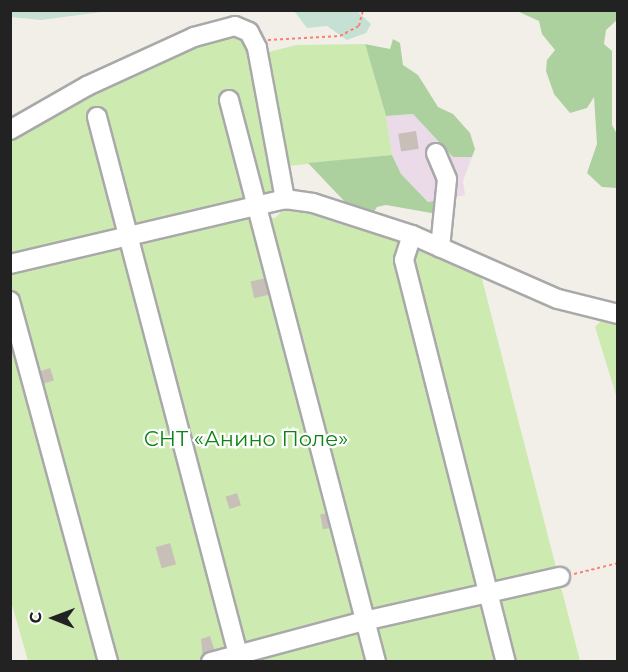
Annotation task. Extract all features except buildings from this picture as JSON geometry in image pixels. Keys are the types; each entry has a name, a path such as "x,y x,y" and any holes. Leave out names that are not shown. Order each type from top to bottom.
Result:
{"street":[{"path":"10,130 87,86 222,27 235,26 249,32 257,48 285,199"},
{"path":"229,100 376,662"},
{"path":"97,117 130,234 238,657"},
{"path":"436,153 447,179 440,248"},
{"path":"10,264 285,199 314,203 412,236 558,299 618,314"},
{"path":"412,236 404,260 506,662"},
{"path":"10,301 108,662"},
{"path":"211,662 238,657 364,621 560,577"}],"path":[{"path":"257,48 271,38 340,36 359,26 365,15 363,10"},
{"path":"560,577 618,563"}],"shaded area":[{"path":"413,114 453,157 472,157 463,181 465,195 428,202 401,174 392,155 386,116"}],"green space":[{"path":"10,11 109,11 41,20 11,17"},
{"path":"294,11 357,11 371,24 366,33 347,40 327,26 307,28"},
{"path":"517,11 617,11 617,20 606,30 604,44 612,51 612,125 617,134 617,188 602,187 587,173 597,144 594,97 587,108 570,113 554,94 546,71 547,60 555,50 542,34 539,21"},
{"path":"237,32 253,56 296,45 365,44 386,116 392,155 288,166 274,171 280,193 11,259 10,139 191,45"},
{"path":"393,39 400,43 403,65 418,75 438,107 453,114 470,133 475,149 472,157 453,157 413,114 386,116 365,44 390,49"},
{"path":"392,155 401,174 428,202 439,200 437,214 386,205 377,207 372,215 356,209 345,202 308,163"},
{"name":"СНТ «Анино Поле»","path":"295,208 403,237 480,271 580,661 28,661 11,601 11,267 251,210 256,217 275,218 281,212"},
{"path":"602,320 617,322 617,398 595,327"}]}
